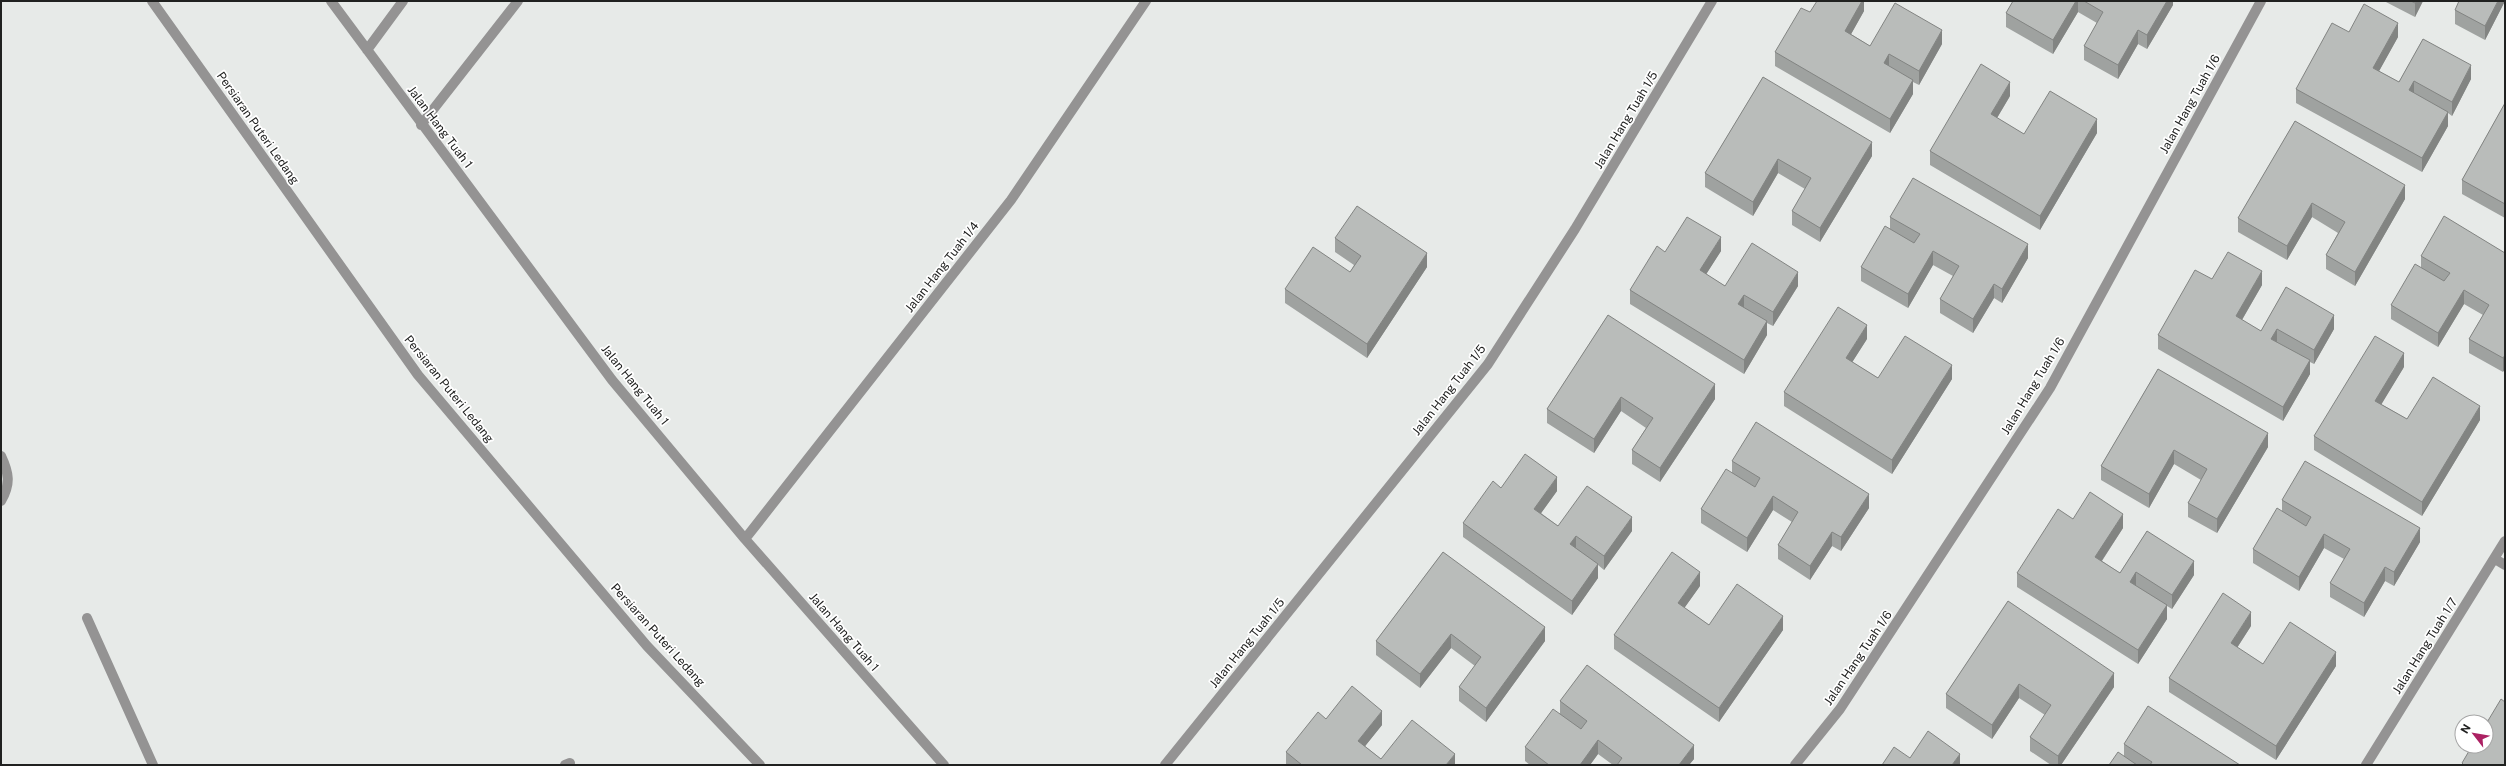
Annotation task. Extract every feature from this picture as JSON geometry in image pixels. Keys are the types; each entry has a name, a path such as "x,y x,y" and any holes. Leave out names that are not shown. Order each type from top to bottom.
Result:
{"street":[{"name":"Persiaran Puteri Ledang","path":"152,1 418,375 647,646 760,765"},
{"name":"Jalan Hang Tuah 1","path":"331,1 421,125 612,380 745,539 944,765"},
{"path":"367,50 403,1"},
{"path":"421,125 518,1"},
{"name":"Jalan Hang Tuah 1/4","path":"745,539 1011,200 1146,1"},
{"name":"Jalan Hang Tuah 1/5","path":"1165,765 1488,364 1575,229 1712,1"},
{"name":"Jalan Hang Tuah 1/6","path":"1795,765 1840,709 2050,388 2261,1"},
{"path":"1,456 9,480 7,492 1,501"},
{"name":"Jalan Hang Tuah 1/7","path":"2366,765 2505,541"},
{"path":"2495,559 2505,565"},
{"path":"87,618 153,765"}],"building":[{"path":"1817,1 1862,1 1845,31 1870,46 1895,3 1942,30 1919,71 1889,54 1884,63 1913,80 1890,119 1775,52 1801,8 1810,12"},
{"path":"2013,1 2076,1 2053,40 2006,13"},
{"path":"2084,1 2167,1 2147,35 2138,30 2118,65 2084,46 2103,12"},
{"path":"2459,1 2498,1 2485,26 2455,10"},
{"path":"2364,4 2398,23 2373,68 2399,82 2423,39 2471,65 2452,102 2414,81 2409,90 2448,112 2422,158 2296,89 2332,23 2349,32"},
{"path":"1981,64 2010,82 1991,114 2024,134 2050,91 2097,119 2040,216 1930,151"},
{"path":"1763,77 1872,142 1820,228 1792,211 1811,178 1778,159 1753,202 1705,173"},
{"path":"2505,103 2505,204 2462,180"},
{"path":"2295,121 2405,185 2355,272 2326,255 2345,222 2312,203 2287,246 2238,218"},
{"path":"1913,178 2028,244 2002,289 1994,284 1973,319 1940,299 1959,266 1933,251 1908,294 1861,267 1885,226 1914,243 1920,234 1890,217"},
{"path":"1357,206 1427,253 1367,344 1285,289 1313,247 1350,272 1361,256 1335,238"},
{"path":"2444,216 2505,253 2505,355 2503,358 2469,339 2489,305 2464,290 2438,333 2391,305 2415,264 2444,281 2450,273 2421,256"},
{"path":"1687,217 1721,237 1700,270 1725,286 1752,243 1798,272 1773,312 1744,295 1738,304 1767,321 1744,360 1630,290 1657,246 1665,252"},
{"path":"2228,252 2262,271 2236,316 2261,331 2286,287 2334,315 2314,350 2277,329 2271,339 2310,360 2283,407 2158,335 2195,270 2212,279"},
{"path":"1838,307 1867,325 1846,358 1878,378 1905,336 1952,365 1892,460 1784,392"},
{"path":"1608,315 1715,384 1660,468 1632,450 1653,418 1621,397 1594,439 1547,409"},
{"path":"2375,336 2404,353 2375,401 2407,419 2433,377 2480,406 2422,502 2314,436"},
{"path":"2158,369 2268,433 2217,519 2188,503 2207,469 2174,450 2149,494 2101,466"},
{"path":"1756,422 1869,494 1841,537 1832,532 1810,566 1778,545 1798,512 1773,496 1747,538 1701,509 1726,469 1755,487 1760,478 1732,461"},
{"path":"1525,454 1557,477 1534,509 1558,526 1587,486 1632,517 1604,556 1576,536 1570,544 1598,564 1572,601 1463,523 1493,481 1501,488"},
{"path":"2305,461 2420,528 2394,572 2385,567 2364,603 2330,583 2350,549 2324,534 2299,577 2253,549 2277,508 2306,526 2311,517 2282,500"},
{"path":"2090,492 2123,514 2095,557 2120,573 2147,531 2194,561 2172,595 2136,572 2130,582 2167,605 2138,650 2017,573 2058,509 2073,519"},
{"path":"1443,552 1545,627 1486,708 1459,687 1481,657 1451,634 1420,674 1376,641"},
{"path":"1672,552 1700,572 1678,603 1709,625 1737,584 1783,616 1719,708 1614,635"},
{"path":"2223,593 2251,612 2231,643 2263,664 2290,622 2336,652 2276,746 2169,678"},
{"path":"2008,601 2114,673 2058,756 2030,737 2051,705 2019,684 1992,725 1946,694"},
{"path":"1587,665 1694,745 1679,765 1617,765 1622,758 1598,740 1580,765 1549,765 1525,747 1553,709 1581,729 1587,721 1560,701"},
{"path":"1352,686 1382,711 1358,741 1381,759 1412,720 1455,754 1446,765 1302,765 1286,752 1318,712 1326,719"},
{"path":"2501,699 2505,702 2505,765 2464,765 2462,763 2467,754 2494,754 2494,714 2492,714"},
{"path":"2148,706 2240,765 2150,765 2152,762 2124,744"},
{"path":"1928,731 1960,754 1952,765 1882,765 1894,747 1910,758"},
{"path":"2118,752 2137,765 2109,765"}]}
